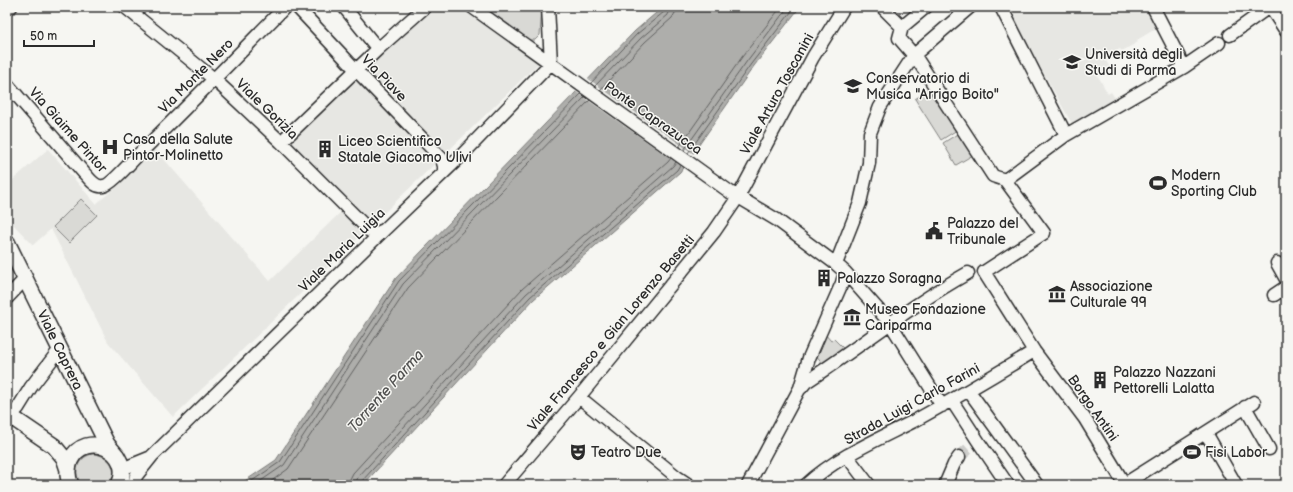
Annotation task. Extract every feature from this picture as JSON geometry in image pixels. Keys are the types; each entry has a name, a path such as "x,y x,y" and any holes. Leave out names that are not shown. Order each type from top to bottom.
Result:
{"main road":[{"name":"Viale Caprera","path":"7,242 102,436 124,478 130,485"},
{"path":"9,416 54,446 64,458 67,479"},
{"path":"67,479 71,460 75,453 90,445 104,447 111,450 120,470"}],"street":[{"name":"Viale Gorizia","path":"125,7 214,79 281,142 368,229 377,233 384,230"},
{"name":"Via Monte Nero","path":"110,182 285,7"},
{"name":"Via Piave","path":"297,7 442,159 444,172"},
{"path":"344,7 378,49"},
{"path":"281,142 378,49 425,7"},
{"name":"Ponte Caprazucca","path":"472,7 733,193 777,220 841,268 890,323 975,443 1008,485"},
{"path":"548,7 551,63"},
{"name":"Viale Arturo Toscanini","path":"733,193 844,7"},
{"path":"882,7 902,27"},
{"path":"926,7 902,27 899,38 914,56 993,176 1005,180 1066,135 1184,67 1219,43"},
{"path":"748,485 800,388 809,358 842,283 841,268 860,203 869,163 870,133 880,107 914,56 970,7"},
{"path":"1001,7 1066,135"},
{"path":"1153,7 1184,67"},
{"path":"1230,35 1270,7 1286,31"},
{"name":"Viale Maria Luigia","path":"134,485 136,476 152,456 444,172 551,63"},
{"name":"Via Giaime Pintor","path":"7,84 93,182 102,187 110,182"},
{"name":"Borgo Antini","path":"1005,180 1044,233 984,272 1034,351 1085,419 1124,485"},
{"name":"Viale Francesco e Gian Lorenzo Basetti","path":"504,485 579,397 714,232 733,193"},
{"path":"1277,263 1286,279"},
{"path":"800,388 806,382 890,323 942,288 968,273"},
{"path":"7,298 25,279"},
{"path":"1274,295 1286,288"},
{"path":"9,416 18,408 31,387 60,349"},
{"name":"Strada Luigi Carlo Farini","path":"806,485 819,474 848,456 969,391 1034,351"},
{"path":"969,391 1038,485"},
{"path":"579,397 682,483"},
{"path":"1124,485 1250,404 1269,449"},
{"path":"1206,433 1236,485"},
{"name":"Viale Maria Luigia","path":"120,470 152,456"},
{"path":"848,456 869,485"},
{"path":"945,485 954,464 960,457"}],"shaded area":[{"path":"434,7 466,7 541,61 173,417 108,342 51,229 33,245 7,218 7,215 13,208 7,202 7,185 48,149 96,204 122,182 147,154 156,150 270,281 349,204 288,140 398,37"},
{"path":"483,7 542,7 540,35 535,40 528,40"},
{"name":"Università degli Studi di Parma","path":"1007,7 1151,7 1162,25 1122,51 1120,49 1104,57 1110,68 1098,76 1108,94 1111,92 1117,101 1072,124"},
{"path":"931,89 957,130 941,140 915,99"},
{"path":"959,133 973,155 956,165 943,143"},
{"path":"81,199 97,215 69,243 53,227"},
{"path":"824,333 831,341 834,339 845,350 824,365 815,354"},
{"path":"92,454 104,457 111,464 113,474 112,480 108,485 82,485 79,480 77,471 80,462"}],"water":[{"name":"Torrente Parma","path":"663,7 800,7 754,66 680,172 533,300 363,485 239,485 276,460 396,278 635,31"}],"pier":[{"path":"587,78 695,155 685,169 575,91"}],"tunnel":[{"path":"959,457 973,445"}],"place":[{"name":"Università degli Studi di Parma","path":"1072,62"},
{"name":"Conservatorio di Musica \"Arrigo Boito\"","path":"853,86"},
{"name":"Casa della Salute Pintor-Molinetto","path":"110,147"},
{"name":"Liceo Scientifico Statale Giacomo Ulivi","path":"325,149"},
{"name":"Modern Sporting Club","path":"1158,183"},
{"name":"Palazzo del Tribunale","path":"934,231"},
{"name":"Palazzo Soragna","path":"824,278"},
{"name":"Associazione Culturale 99","path":"1057,294"},
{"name":"Museo Fondazione Cariparma","path":"852,317"},
{"name":"Palazzo Nazzani Pettorelli Lalatta","path":"1100,380"},
{"name":"Teatro Due","path":"578,452"},
{"name":"Fisi Labor","path":"1192,452"}]}
